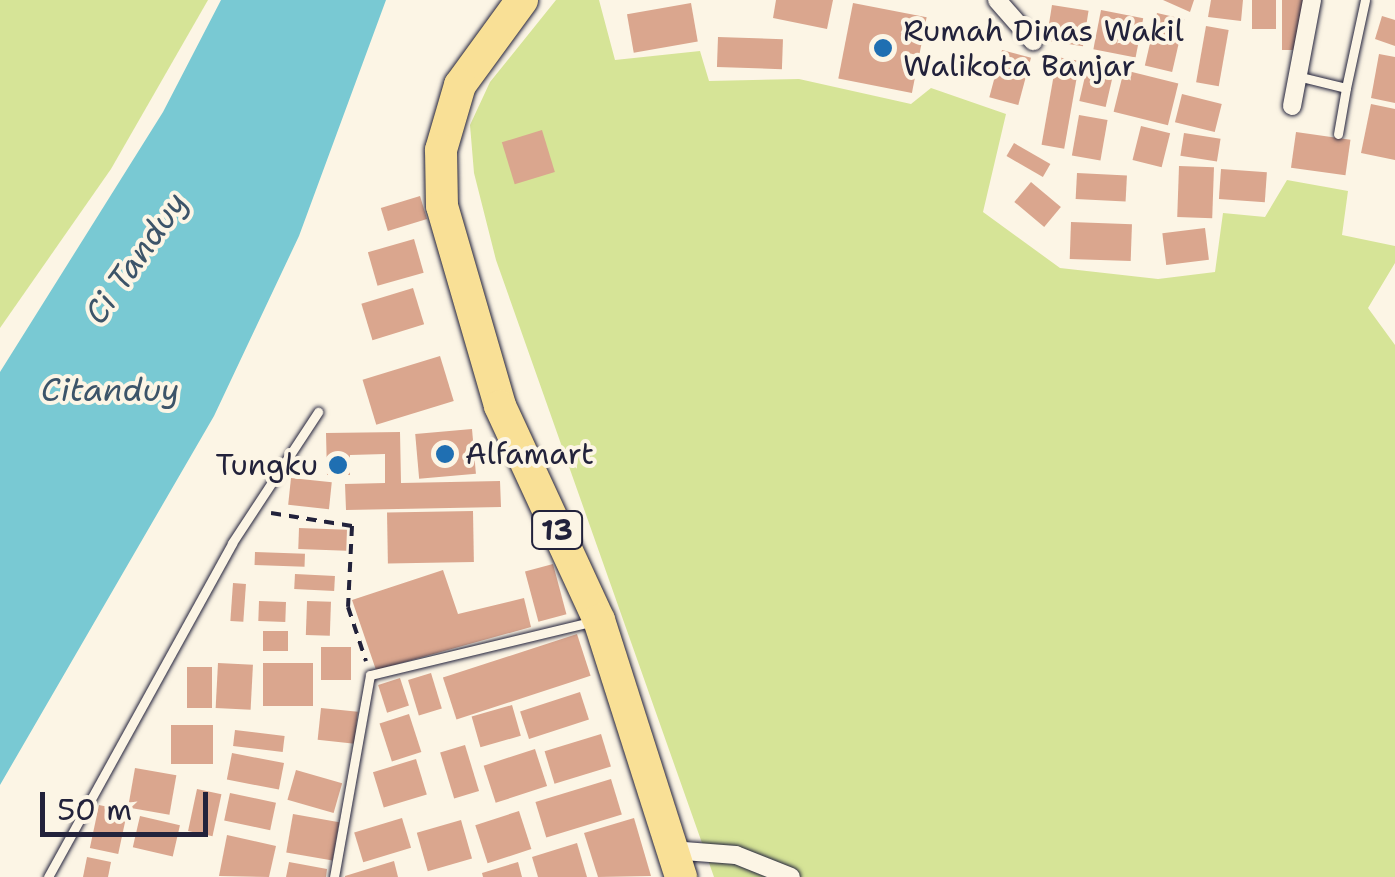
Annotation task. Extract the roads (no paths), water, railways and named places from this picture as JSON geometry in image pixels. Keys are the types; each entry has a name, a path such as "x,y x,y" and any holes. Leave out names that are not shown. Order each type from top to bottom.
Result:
{"highway":[{"name":"13","path":"522,0 460,85 441,150 442,206 500,406 599,620 675,863"}],"street":[{"path":"997,0 1033,41"},
{"path":"1292,106 1312,0"},
{"path":"675,863 736,855 791,877"}],"lane":[{"path":"1338,134 1365,0"},
{"path":"1298,76 1346,88"},
{"path":"48,877 254,511 318,412"},
{"path":"334,877 370,675 599,620"}],"water":[{"name":"Citanduy","path":"221,0 386,0 299,236 214,416 0,785 0,372 163,112"}],"place":[{"name":"Rumah Dinas Wakil Walikota Banjar","path":"883,48"},
{"name":"Alfamart","path":"445,454"},
{"name":"Tungku","path":"338,465"}],"water label":[{"name":"Ci Tanduy","path":"136,258"}]}
